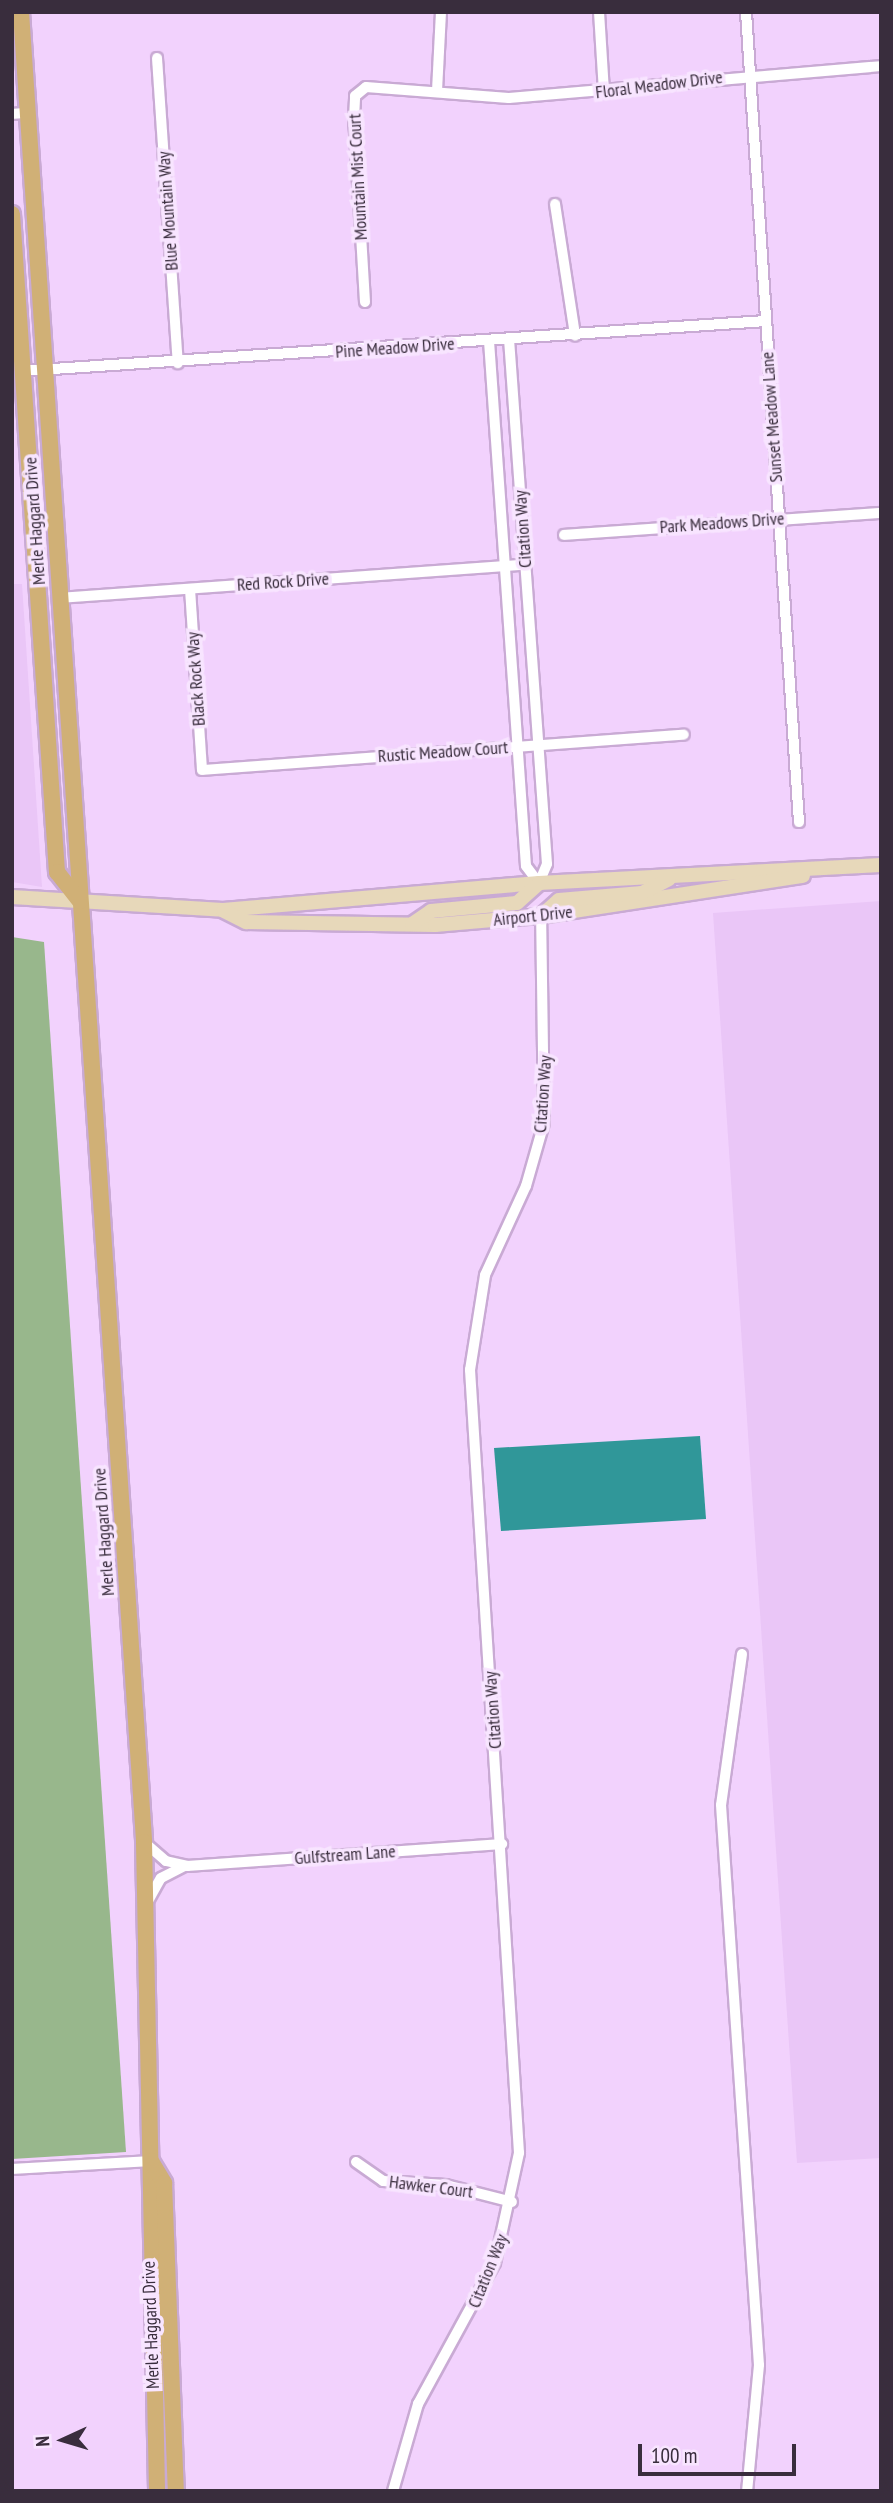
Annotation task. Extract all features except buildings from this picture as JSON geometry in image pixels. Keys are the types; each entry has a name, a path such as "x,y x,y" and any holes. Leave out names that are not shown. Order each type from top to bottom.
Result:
{"main road":[{"name":"Merle Haggard Drive","path":"20,12 20,113 60,598 144,1842 157,2491"},
{"name":"Merle Haggard Drive","path":"12,214 57,872 80,901"},
{"name":"Airport Drive","path":"12,897 223,910 540,883 881,865"},
{"name":"Airport Drive","path":"223,910 246,922 412,924 541,916 843,867"},
{"path":"541,916 559,900 642,893 674,876"},
{"path":"412,924 431,911 517,903 540,883"},
{"name":"Merle Haggard Drive","path":"151,2161 164,2183 176,2491"}],"street":[{"path":"437,92 442,12"},
{"path":"599,12 604,92"},
{"name":"Sunset Meadow Lane","path":"746,12 799,822"},
{"name":"Blue Mountain Way","path":"157,58 178,363"},
{"name":"Floral Meadow Drive","path":"437,92 497,98 604,92 750,75 881,66"},
{"name":"Mountain Mist Court","path":"365,302 355,96 384,85 437,92"},
{"path":"555,204 575,335"},
{"name":"Pine Meadow Drive","path":"23,371 178,363 766,321"},
{"name":"Citation Way","path":"509,339 547,864 540,883"},
{"name":"Citation Way","path":"489,341 526,866 540,883"},
{"name":"Park Meadows Drive","path":"564,536 779,518 881,513"},
{"name":"Red Rock Drive","path":"60,598 526,565"},
{"name":"Black Rock Way","path":"190,589 202,770"},
{"name":"Rustic Meadow Court","path":"202,770 684,735"},
{"name":"Citation Way","path":"393,2491 411,2419 485,2287 512,2202 521,2123 471,1350 485,1275 526,1186 544,1123 541,916"},
{"path":"742,1654 721,1797 759,2365 747,2491"},
{"name":"Gulfstream Lane","path":"144,1842 160,1858 187,1866 502,1844"},
{"name":"Gulfstream Lane","path":"146,1912 156,1884 187,1866"},
{"path":"12,2169 151,2161"},
{"name":"Hawker Court","path":"356,2162 383,2180 446,2185 512,2202"}],"shaded area":[{"path":"12,584 22,584 42,887 12,882"},
{"path":"881,901 881,2158 797,2163 713,913"},
{"path":"12,937 44,942 126,2152 12,2159"},
{"path":"700,1436 706,1519 501,1531 494,1448"}]}
